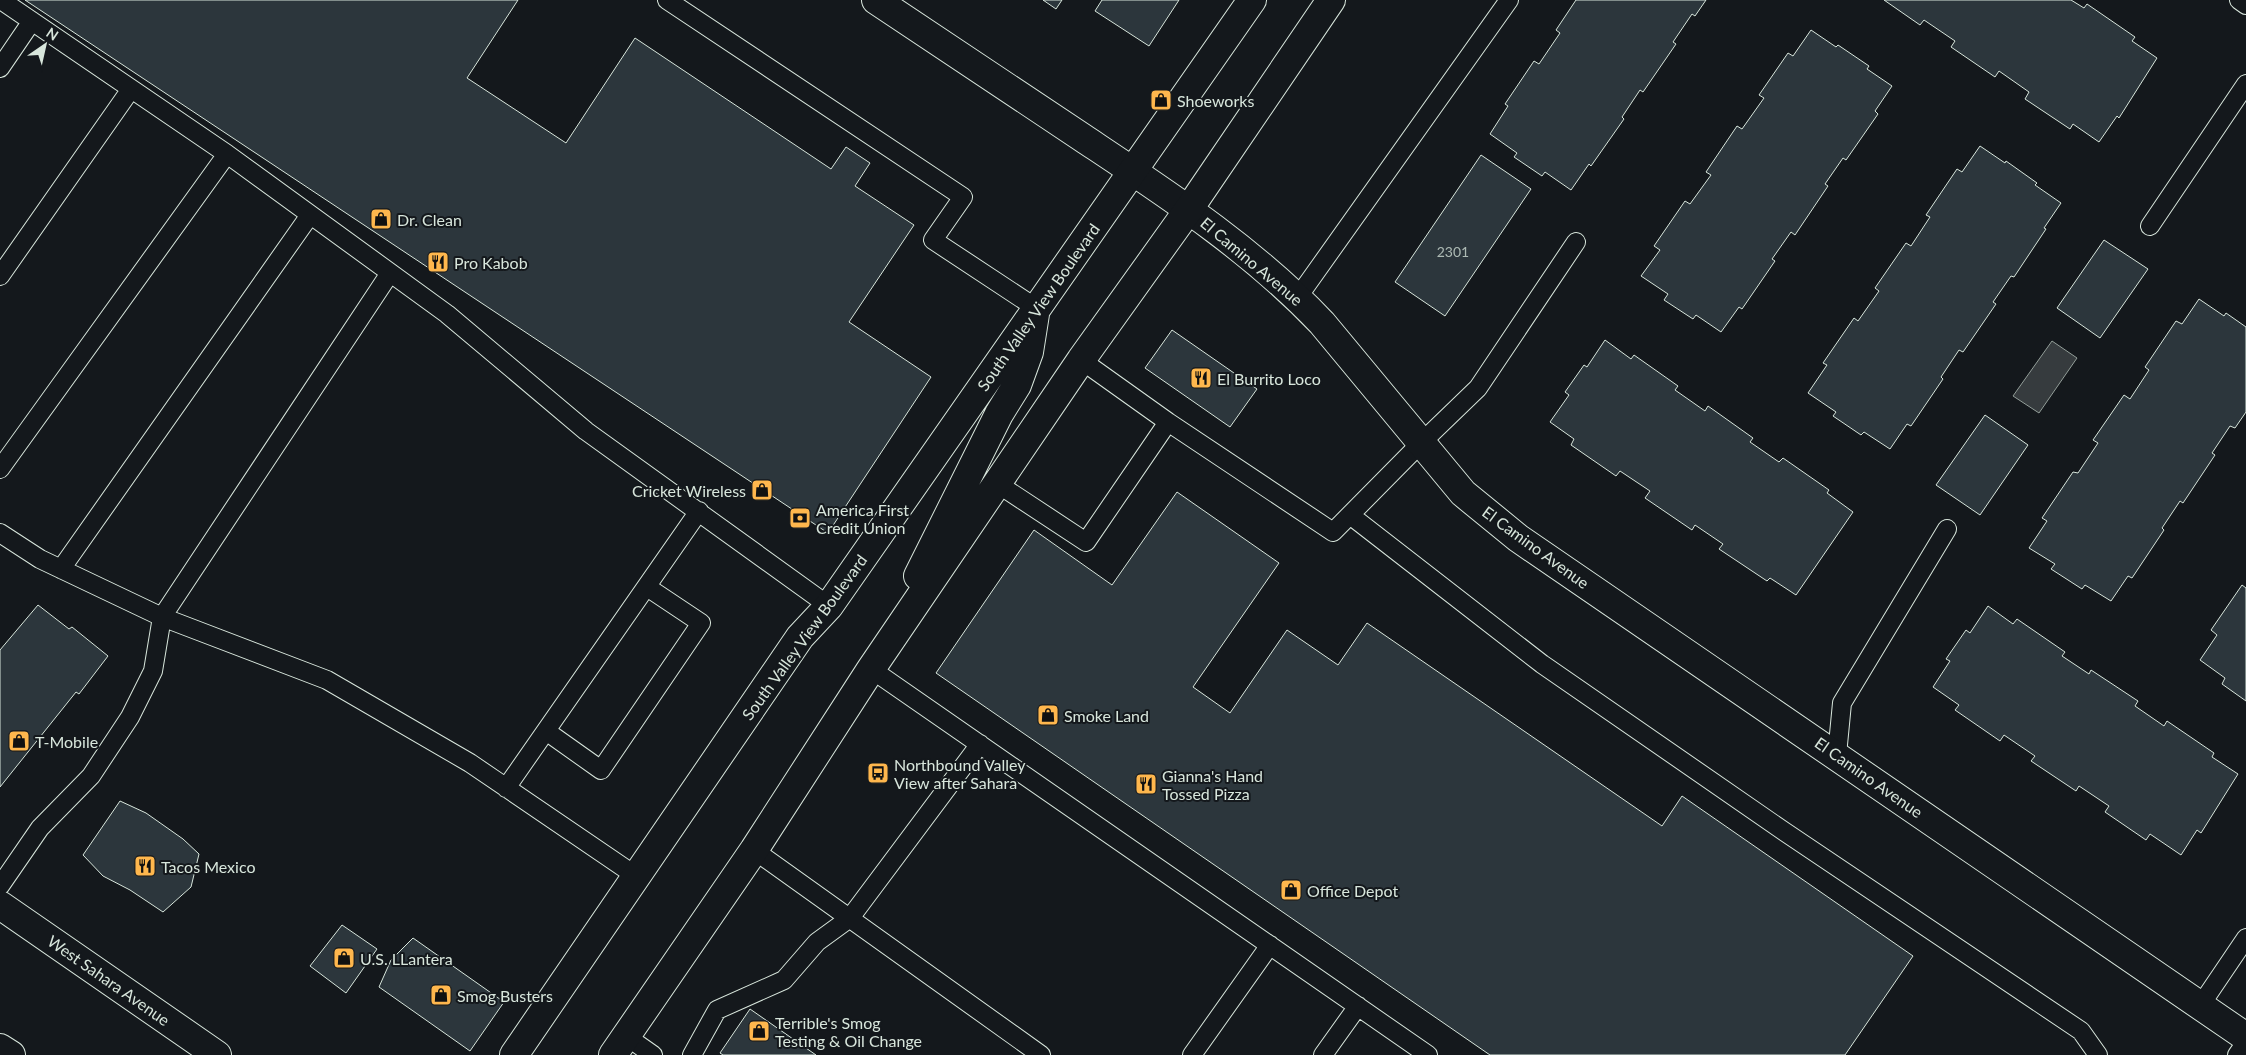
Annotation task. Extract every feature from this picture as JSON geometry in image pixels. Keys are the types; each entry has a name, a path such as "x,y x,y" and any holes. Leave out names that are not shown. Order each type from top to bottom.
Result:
{"main road":[{"name":"El Camino Avenue","path":"876,0 1134,170 1189,209 1298,297 1322,323 1420,444 1463,493 1518,538 2246,1037"},
{"name":"South Valley View Boulevard","path":"514,1055 800,637 829,606 1252,0"},
{"path":"620,1045 754,850 871,669 1081,360 1189,209 1331,0"},
{"path":"871,669 999,414 1017,385 1029,352 1036,308"},
{"name":"West Sahara Avenue","path":"0,905 217,1055"},
{"path":"0,1048 11,1055"}],"lane":[{"path":"1,0 227,154 390,273 446,314 586,431 829,606"},
{"path":"667,0 963,197 933,240 1036,308"},
{"path":"1298,297 1509,0"},
{"path":"2239,0 2246,5"},
{"path":"0,68 32,21"},
{"path":"2150,226 2246,84"},
{"path":"0,276 131,89"},
{"path":"0,469 227,154"},
{"path":"61,569 310,215"},
{"path":"1081,360 1168,422 1333,532 1478,388 1576,242"},
{"path":"0,886 40,828 91,776 130,717 153,671 162,617 390,273"},
{"path":"998,484 1086,542 1168,422"},
{"path":"506,788 699,511"},
{"path":"1350,516 1542,664 1785,832 2081,1031 2098,1055"},
{"path":"1837,755 1842,703 1947,529"},
{"path":"0,534 40,560 162,617 328,680 470,763 636,876"},
{"path":"546,731 601,770 701,623 647,587"},
{"path":"871,669 1428,1055"},
{"path":"692,1055 717,1010 784,980 817,942 850,918 980,744"},
{"path":"754,850 1041,1055"},
{"path":"2200,1006 2246,938"},
{"path":"1192,1055 1270,945"},
{"path":"1323,1055 1358,1006"},
{"path":"2237,1055 2246,1042"},
{"path":"620,1045 653,1055"}],"shaded area":[{"path":"2052,341 2077,358 2039,413 2013,396"}],"building":[{"path":"25,0 518,0 467,78 566,143 635,38 831,169 846,147 870,163 855,186 914,225 849,322 931,377 828,533"},
{"path":"1043,0 1062,0 1056,9"},
{"path":"1102,0 1179,0 1149,46 1095,11"},
{"path":"1576,0 1706,0 1695,16 1692,14 1673,42 1676,44 1643,92 1640,90 1622,117 1624,119 1591,166 1589,164 1571,190 1545,172 1542,176 1514,157 1517,153 1490,134 1508,106 1505,104 1534,61 1539,64 1560,33 1556,30"},
{"path":"1884,0 2071,0 2084,8 2087,4 2135,37 2132,41 2157,58 2119,118 2117,116 2099,142 2073,124 2070,129 2025,99 2029,92 1999,71 1995,77 1951,47 1955,41 1924,20 1920,25"},
{"path":"1811,30 1869,66 1867,69 1892,86 1875,111 1878,114 1846,160 1843,158 1825,184 1828,186 1795,235 1791,232 1772,259 1775,261 1742,309 1739,307 1721,332 1696,315 1693,319 1664,300 1668,294 1641,276 1660,250 1654,246 1685,201 1690,204 1711,175 1706,172 1737,126 1742,129 1764,98 1759,95 1788,53 1793,56"},
{"path":"1980,146 2005,163 2006,161 2061,203 2014,277 2011,276 1993,302 1996,304 1963,352 1959,350 1941,377 1943,379 1911,426 1907,424 1890,449 1864,432 1861,435 1833,416 1836,412 1808,393 1827,365 1823,363 1854,318 1858,321 1879,291 1875,288 1906,243 1911,246 1930,217 1926,215 1957,169 1962,172"},
{"path":"1481,155 1531,189 1445,316 1395,282"},
{"path":"2104,240 2148,269 2100,338 2057,308"},
{"path":"2199,299 2224,316 2226,313 2246,327 2246,412 2235,428 2230,426 2212,453 2215,455 2183,503 2180,501 2162,528 2164,530 2132,578 2128,576 2111,601 2085,585 2082,589 2051,569 2055,564 2029,548 2047,521 2042,518 2073,472 2078,473 2098,443 2093,440 2124,395 2130,399 2149,370 2145,367 2176,321 2182,324"},
{"name":"El Burrito Loco","path":"1172,330 1257,389 1230,427 1145,368"},
{"path":"1605,340 1631,359 1634,355 1678,386 1675,390 1705,411 1708,406 1753,438 1750,442 1779,462 1783,458 1829,490 1827,493 1853,512 1796,595 1770,578 1767,581 1719,549 1723,544 1695,525 1692,530 1645,498 1650,491 1620,471 1616,476 1571,445 1574,439 1550,422 1569,395 1565,392 1584,365 1587,367"},
{"path":"1985,415 2028,445 1980,515 1936,485"},
{"path":"1177,492 1279,563 1193,687 1230,713 1287,630 1338,665 1367,623 1662,826 1682,796 1913,956 1845,1055 1490,1055 936,673 1034,530 1112,585"},
{"path":"2242,585 2246,588 2246,701 2222,684 2225,678 2200,660 2217,635 2211,630"},
{"name":"T-Mobile","path":"38,605 69,629 72,627 108,656 79,694 76,692 0,787 0,650"},
{"path":"1988,606 2013,624 2017,619 2065,652 2062,656 2089,674 2091,670 2138,701 2135,706 2164,726 2167,721 2214,753 2212,757 2238,774 2201,833 2197,830 2181,855 2150,834 2146,840 2105,812 2109,806 2079,786 2076,791 2031,761 2035,756 2004,735 2000,741 1955,710 1959,705 1933,687 1950,661 1946,659 1966,630 1970,633"},
{"name":"Tacos Mexico","path":"120,801 146,813 183,839 199,854 191,887 163,912 130,890 103,876 83,855"},
{"name":"U.S. LLantera","path":"342,925 377,949 346,993 310,966"},
{"name":"Smog Busters","path":"413,938 504,1002 470,1051 379,987 391,960"},
{"name":"Terrible's Smog Testing & Oil Change","path":"750,1009 816,1055 723,1055 720,1053"}],"place":[{"name":"Shoeworks","path":"1161,100"},
{"name":"Dr. Clean","path":"381,219"},
{"name":"Pro Kabob","path":"438,262"},
{"name":"El Burrito Loco","path":"1201,378"},
{"name":"Cricket Wireless","path":"762,490"},
{"name":"America First Credit Union","path":"800,518"},
{"name":"Smoke Land","path":"1048,715"},
{"name":"T-Mobile","path":"19,741"},
{"name":"Northbound Valley View after Sahara","path":"878,773"},
{"name":"Gianna's Hand Tossed Pizza","path":"1146,784"},
{"name":"Tacos Mexico","path":"145,866"},
{"name":"Office Depot","path":"1291,890"},
{"name":"U.S. LLantera","path":"344,958"},
{"name":"Smog Busters","path":"441,995"},
{"name":"Terrible's Smog Testing & Oil Change","path":"759,1031"}]}
